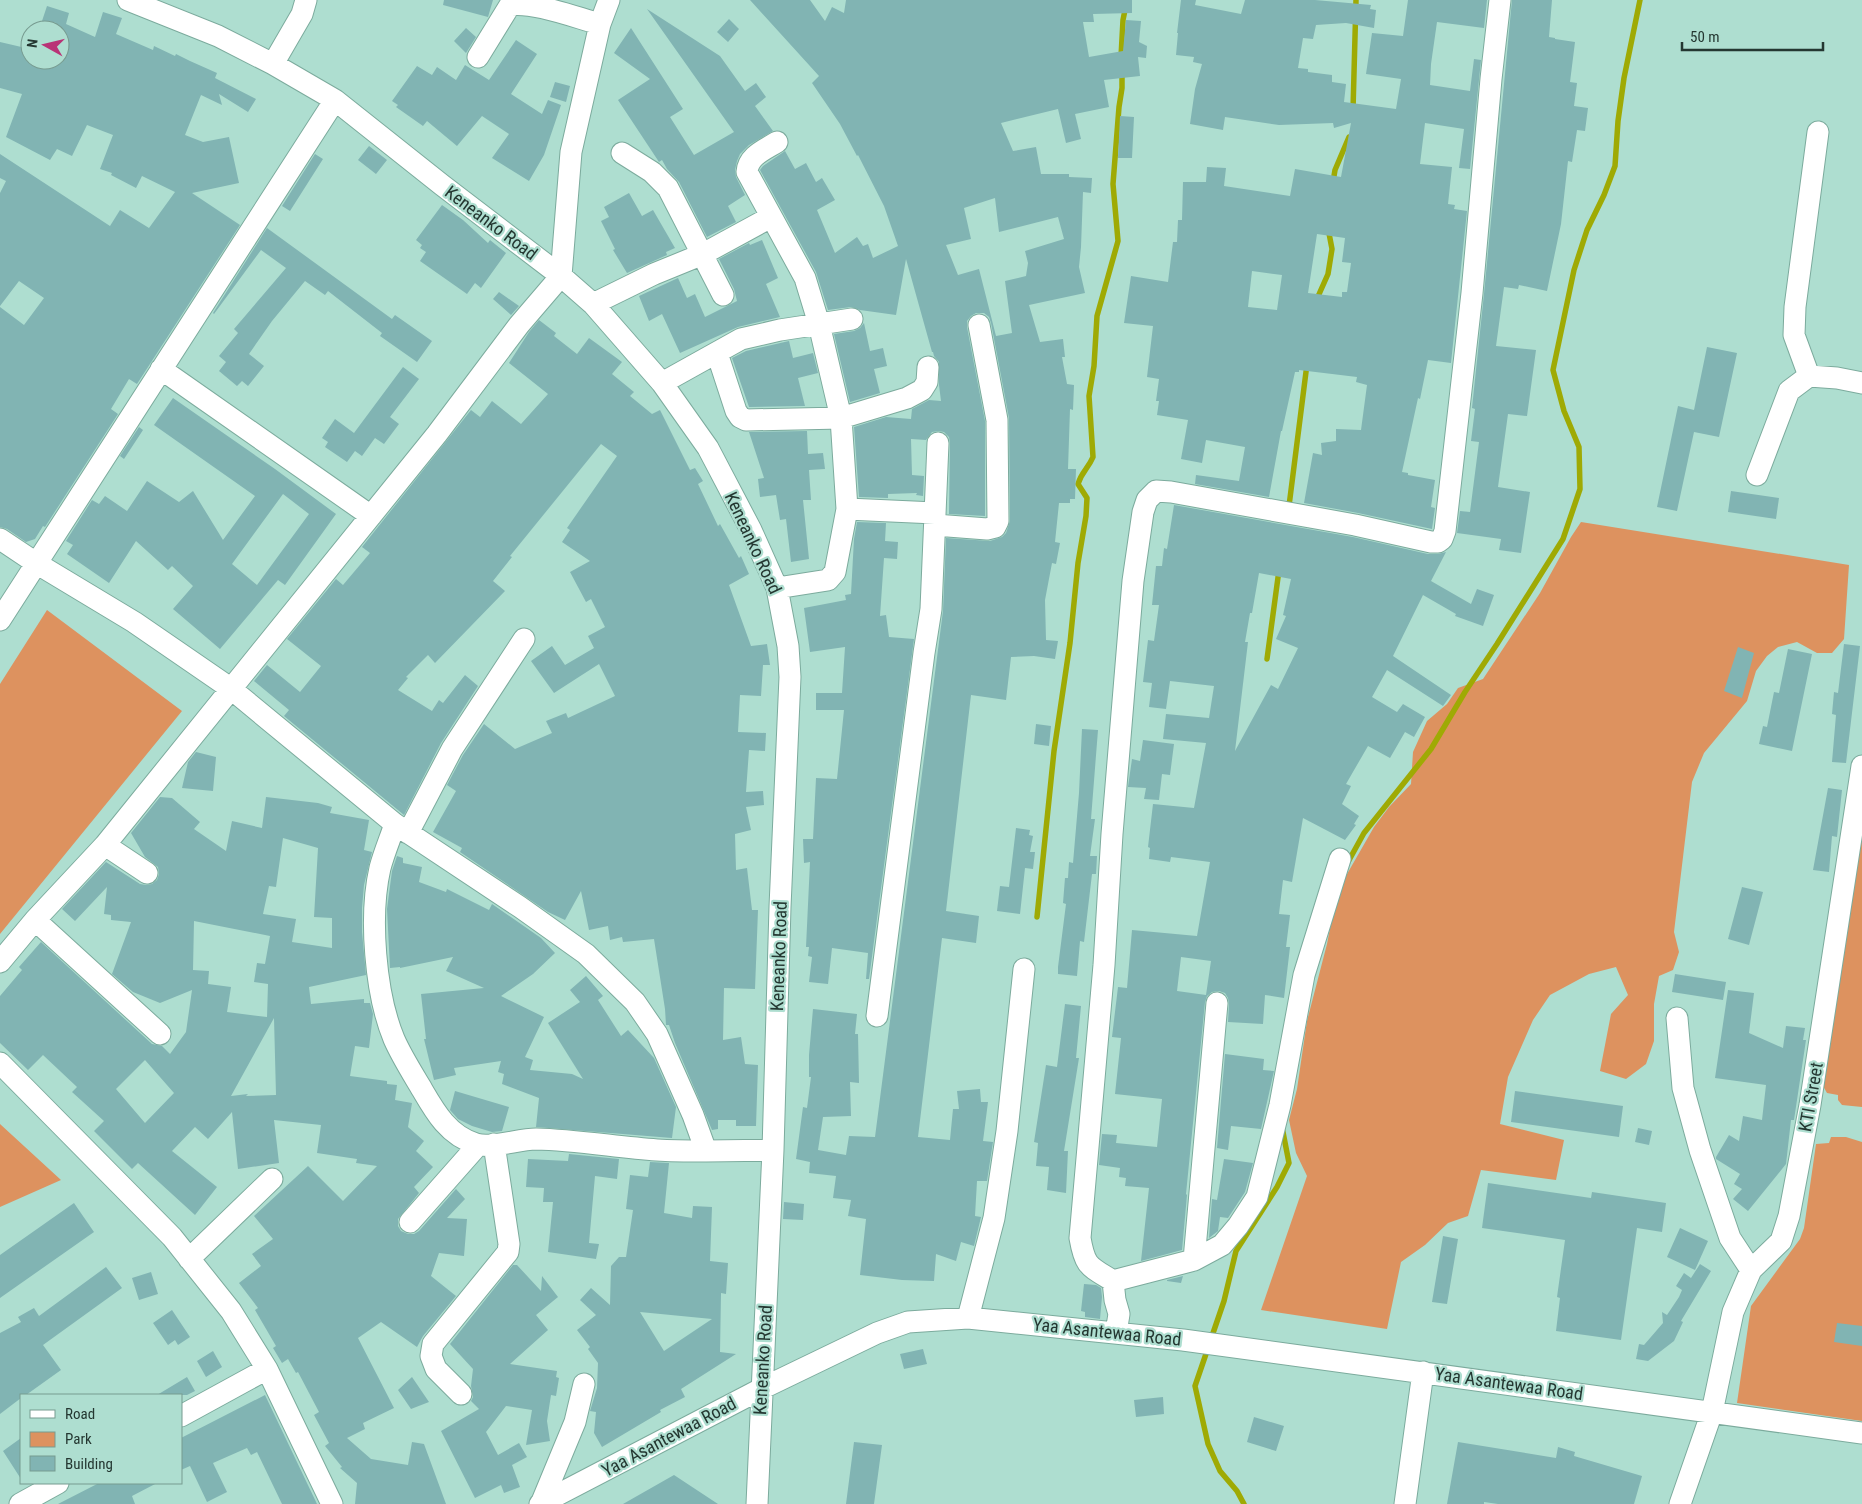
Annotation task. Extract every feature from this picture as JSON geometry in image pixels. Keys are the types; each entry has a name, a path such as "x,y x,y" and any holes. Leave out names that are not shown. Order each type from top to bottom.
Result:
{"street":[{"name":"Keneanko Road","path":"128,0 218,36 273,64 335,100 561,276 594,304 662,383 708,448 751,530 777,588 785,630 790,677 780,906 773,1150 757,1504"},
{"path":"273,64 302,14 306,0"},
{"path":"0,962 35,920 105,845 437,434 519,325 561,276 572,152 600,24 608,0"},
{"path":"1116,1333 1119,1314 1112,1281 1088,1265 1082,1252 1080,1238 1104,965 1112,834 1131,600 1143,512 1147,500 1156,491 1171,492 1355,525 1431,542 1438,542 1442,539 1445,531 1472,293 1500,0"},
{"path":"478,57 510,5 516,4 545,8 600,24"},
{"path":"0,620 335,100"},
{"path":"1809,376 1794,335 1794,307 1818,132"},
{"path":"777,142 751,159 747,165 747,172 805,278 819,324 841,418 847,509 835,572 828,580 777,588"},
{"path":"622,153 652,172 668,188 703,254 722,295"},
{"path":"594,304 654,274 703,254 771,217"},
{"path":"662,383 741,339 780,330 852,319"},
{"path":"847,509 935,519 987,529 995,527 998,521 997,420 979,325"},
{"path":"717,353 736,411 740,417 746,420 841,418 907,398 922,390 927,382 928,368"},
{"path":"161,369 371,516"},
{"path":"1757,476 1789,391 1809,376 1836,378 1862,383"},
{"path":"877,1016 931,609 938,443"},
{"path":"0,539 134,622 230,688 401,829 520,907 586,954 634,1002 657,1034 694,1115 706,1151"},
{"path":"524,639 401,829 380,867 376,894 377,967 381,991 394,1039 429,1102 446,1127 459,1136 486,1145 527,1139 558,1140 658,1150 773,1150"},
{"name":"KTI Street","path":"1680,1504 1712,1412 1733,1312 1751,1270 1781,1241 1789,1216 1810,1105 1862,766"},
{"path":"105,845 147,873"},
{"path":"1112,1281 1194,1260 1222,1245 1238,1226 1257,1197 1280,1104 1304,974 1340,858"},
{"path":"35,920 160,1034"},
{"path":"968,1318 994,1218 1007,1131 1024,969"},
{"path":"1194,1260 1217,1003"},
{"path":"1677,1018 1683,1088 1700,1150 1730,1238 1751,1270"},
{"path":"0,1063 172,1237 231,1311 267,1369 332,1504"},
{"path":"410,1222 486,1145"},
{"path":"460,1394 436,1369 431,1356 433,1344 508,1252 509,1244 486,1145"},
{"path":"189,1259 272,1179"},
{"name":"Yaa Asantewaa Road","path":"541,1504 761,1389 877,1333 908,1322 968,1318 1183,1340 1862,1433"},
{"path":"182,1415 267,1369"},
{"path":"1405,1504 1423,1372"},
{"path":"541,1504 575,1422 584,1384"},
{"path":"20,1504 56,1484"}],"green space":[{"path":"1581,522 1849,565 1844,639 1832,653 1817,653 1797,642 1778,647 1767,656 1756,671 1747,701 1704,753 1692,782 1674,932 1679,952 1673,970 1659,976 1654,1004 1654,1041 1646,1064 1626,1079 1600,1071 1611,1014 1628,995 1616,967 1589,974 1550,995 1533,1020 1508,1077 1500,1124 1564,1140 1556,1180 1481,1170 1468,1216 1448,1223 1425,1245 1401,1262 1387,1329 1261,1310 1307,1176 1296,1153 1289,1120 1297,1089 1307,1021 1339,888 1374,827 1389,807 1411,784 1413,752 1427,721 1447,704 1458,688 1483,679 1540,593"},
{"path":"47,610 182,711 0,934 0,684"},
{"path":"1862,801 1862,1107 1842,1105 1838,1100 1838,1095 1827,1093 1823,1086"},
{"path":"0,1124 61,1180 0,1207"},
{"path":"1831,1137 1846,1137 1862,1142 1862,1421 1737,1403 1751,1306 1800,1239 1804,1228 1816,1144 1829,1143"}],"building":[{"path":"444,0 493,0 488,17 443,5"},
{"path":"750,0 810,0 825,21 832,7 844,13 846,0 1132,0 1132,13 1093,14 1094,22 1083,22 1089,57 1123,51 1126,20 1141,21 1139,42 1147,46 1146,58 1138,57 1140,76 1104,80 1109,107 1075,114 1081,139 1066,143 1058,109 1001,123 1013,151 1036,147 1041,174 1069,174 1069,177 1092,178 1091,193 1083,192 1079,267 1085,293 1029,305 1040,342 1063,339 1065,357 1062,357 1067,384 1074,385 1073,410 1070,409 1068,469 1076,469 1075,499 1070,499 1070,503 1059,503 1055,542 1060,543 1056,564 1052,563 1045,600 1046,640 1058,641 1055,659 1034,656 1011,657 1006,700 971,695 946,911 979,916 976,943 942,938 918,1137 950,1140 953,1109 959,1109 957,1091 980,1089 981,1102 988,1102 983,1141 993,1142 987,1181 977,1181 975,1216 981,1217 974,1246 961,1242 956,1261 936,1254 934,1281 902,1280 860,1275 866,1219 848,1216 851,1200 833,1198 836,1176 809,1173 810,1162 796,1159 803,1107 807,1108 811,1077 809,1077 809,1055 813,1009 857,1014 855,1034 858,1034 859,1083 850,1082 851,1116 823,1117 818,1150 846,1155 849,1136 875,1137 943,611 946,538 990,541 1002,537 1006,533 1010,521 1009,418 991,323 989,317 984,313 976,313 967,321 967,327 985,421 985,516 949,514 950,443 949,437 944,432 939,431 932,432 926,440 911,439 912,475 924,476 923,496 916,495 917,493 888,494 888,498 859,497 854,427 886,417 911,419 912,409 929,400 941,401 939,362 932,352 906,259 896,315 851,307 828,310 816,272 760,170 785,151 795,169 806,163 816,182 822,178 835,200 817,210 835,253 857,237 863,246 868,244 873,258 898,246 884,206 858,155 840,124 812,83 819,76","holes":["995,198 999,232 1058,217 1064,239 1025,251 1028,263 1026,276 1005,281 1012,333 996,336 979,269 958,275 946,245 971,239 964,208"]},
{"path":"1181,0 1196,0 1195,5 1241,14 1245,0 1315,0 1371,5 1370,9 1376,10 1374,28 1346,23 1316,25 1313,39 1303,38 1298,68 1308,69 1308,72 1332,75 1332,82 1346,84 1344,102 1396,109 1401,79 1366,74 1372,33 1403,36 1408,0 1487,0 1484,28 1437,22 1431,64 1430,85 1470,91 1474,59 1481,60 1470,169 1459,168 1464,129 1425,123 1420,164 1452,167 1448,204 1455,205 1454,209 1467,211 1451,363 1428,360 1402,472 1408,473 1408,475 1435,480 1431,507 1435,508 1432,529 1304,503 1313,453 1322,455 1321,443 1336,441 1336,429 1361,430 1367,385 1356,382 1357,377 1299,370 1299,372 1295,372 1281,431 1269,497 1195,484 1196,475 1239,481 1245,447 1206,440 1202,463 1181,459 1188,420 1157,415 1159,401 1156,401 1159,379 1147,377 1153,326 1124,323 1131,276 1168,282 1173,242 1177,242 1178,220 1182,220 1183,182 1206,182 1207,167 1226,168 1224,186 1290,196 1295,169 1341,177 1351,123 1334,128 1333,123 1279,125 1225,117 1223,130 1190,124 1195,89 1202,64 1193,62 1194,57 1176,55","holes":["1317,234 1345,238 1342,262 1351,263 1347,292 1342,292 1342,297 1308,293","1252,271 1282,275 1277,310 1248,307"]},
{"path":"1512,0 1552,0 1549,37 1575,42 1570,82 1577,83 1574,106 1588,108 1585,131 1577,130 1572,162 1568,161 1561,224 1547,291 1519,285 1518,289 1504,287 1496,346 1536,350 1527,416 1508,414 1498,487 1530,492 1521,553 1499,550 1501,539 1457,533 1460,511 1470,512 1479,442 1471,441 1475,409 1472,408"},
{"path":"47,6 69,13 67,20 42,20"},
{"path":"647,9 720,56 745,91 756,83 766,97 755,106 773,131 749,145 740,154 737,161 736,177 745,195 728,206 736,222 707,237 679,182 667,169 662,160 659,162 618,100 650,79 614,53 631,28 683,109 670,117 694,155 734,132"},
{"path":"103,12 122,18 116,34 153,50 154,46 175,56 176,54 217,73 215,78 256,99 248,112 219,94 222,105 201,95 185,135 203,142 229,137 239,183 192,193 240,225 137,384 129,379 111,409 118,414 45,527 43,526 35,539 26,542 7,529 0,527 0,307 24,325 44,298 19,281 0,306 0,193 6,181 0,178 0,154 110,226 120,210 149,228 175,192 142,176 136,188 111,175 112,173 100,169 113,135 87,125 72,156 57,149 50,160 6,137 22,94 0,88 0,42 20,47 20,70 70,70 70,26 95,37"},
{"path":"729,19 739,29 728,42 717,32"},
{"path":"466,28 476,37 466,53 454,41"},
{"path":"516,40 537,54 511,94 542,114 548,100 561,105 544,155 529,181 492,158 509,134 482,116 457,146 427,121 423,126 396,107 398,105 392,101 417,66 432,75 437,67 456,80 465,65 489,80"},
{"path":"555,82 570,86 566,102 550,97"},
{"path":"1120,116 1134,117 1132,158 1118,158"},
{"path":"369,146 387,160 376,174 358,160"},
{"path":"315,154 323,159 290,211 282,206"},
{"path":"629,193 642,216 653,210 675,248 666,252 667,255 627,273 613,250 615,249 601,221 609,217 604,207"},
{"path":"442,205 463,220 488,243 490,240 506,253 481,288 475,283 467,294 420,261 426,252 420,248 422,245 416,240"},
{"path":"267,228 392,319 395,315 432,341 417,362 380,336 382,333 328,291 325,295 305,281 272,321 249,354 264,366 248,386 242,381 237,386 219,371 226,362 219,356 238,333 234,329 286,268 261,250 213,313"},
{"path":"762,240 778,278 766,284 780,317 738,327 680,353 662,314 649,321 639,296 678,278 687,298 695,294 705,317 737,301 734,289 719,259 749,243 750,245"},
{"path":"499,292 519,306 511,315 493,299"},
{"path":"539,320 556,333 554,336 577,354 589,338 622,362 612,374 634,392 630,396 652,414 660,410 690,470 695,468 703,481 698,484 718,526 720,524 739,558 741,556 749,574 729,585 751,646 767,644 770,665 763,665 761,696 740,695 738,732 766,733 765,751 749,750 746,792 763,791 764,805 746,807 751,830 735,834 736,870 747,868 752,910 758,910 755,989 724,988 723,1040 741,1037 745,1064 758,1065 756,1126 736,1126 736,1120 718,1120 718,1129 712,1130 669,1025 666,1025 654,939 623,942 622,937 610,940 608,926 589,930 581,891 565,920 548,912 460,852 462,848 433,832 456,791 447,785 463,755 484,724 515,749 552,733 546,721 566,713 568,718 615,696 599,664 554,693 531,661 552,646 565,665 594,648 588,636 605,627 591,599 586,602 570,572 590,561 562,542 570,530 567,528 617,456 601,444 510,556 512,557 493,581 505,591 435,663 428,655 406,677 408,678 398,690 432,711 439,700 443,703 465,675 478,686 441,743 404,815 284,716 289,710 254,681 267,665 300,692 321,666 287,639 336,579 343,585 370,553 362,547 471,410 480,417 492,401 521,424 548,394 509,363"},
{"path":"864,323 870,351 883,348 887,366 874,369 880,393 850,402 834,334 854,331"},
{"path":"789,341 793,358 813,353 818,373 798,378 805,406 749,407 732,358 746,351"},
{"path":"1707,347 1737,353 1719,437 1694,432 1677,511 1657,507 1678,406 1694,410"},
{"path":"403,367 419,379 390,417 399,424 384,444 375,438 362,456 355,451 347,462 325,447 328,442 322,438 335,419 354,433"},
{"path":"173,398 336,514 285,585 278,580 220,649 173,609 193,586 172,566 168,570 136,541 109,583 67,554 73,545 66,541 92,500 99,504 105,496 127,511 147,481 179,502 193,491 223,540 255,496 154,425","holes":["283,494 309,514 257,585 232,564"]},
{"path":"139,427 143,430 124,459 120,456"},
{"path":"807,431 808,454 823,453 825,469 809,470 811,500 803,500 809,559 791,562 786,519 780,520 776,495 760,497 758,479 764,478 749,432"},
{"path":"1731,491 1779,498 1776,519 1728,512"},
{"path":"1174,505 1353,537 1428,554 1446,552 1431,581 1471,604 1477,589 1494,595 1483,626 1455,616 1456,614 1423,595 1393,656 1451,695 1443,706 1387,670 1372,697 1397,712 1403,704 1425,717 1414,737 1405,732 1390,758 1368,746 1346,784 1351,786 1342,804 1359,816 1354,824 1356,825 1345,840 1303,818 1292,882 1283,880 1279,914 1290,915 1286,947 1290,947 1284,998 1265,995 1263,1024 1228,1022 1229,1004 1225,993 1219,991 1212,992 1207,996 1186,1194 1182,1250 1141,1261 1149,1188 1125,1186 1126,1178 1119,1177 1120,1168 1099,1165 1102,1134 1117,1135 1116,1143 1157,1147 1162,1099 1115,1094 1121,1038 1112,1037 1118,987 1127,988 1132,930 1197,936 1210,862 1171,857 1170,862 1149,859 1150,848 1148,847 1153,804 1194,808 1206,743 1163,739 1166,714 1209,718 1214,686 1170,681 1166,709 1149,707 1152,683 1143,682 1148,640 1154,641 1159,605 1152,605 1156,566 1162,566 1164,548 1167,549","holes":["1259,573 1291,579 1283,615 1286,616 1276,639 1298,648 1278,689 1271,685 1235,751 1248,642 1245,642","1181,957 1211,961 1206,995 1177,991"]},
{"path":"857,522 886,523 885,541 898,542 897,559 884,558 880,616 886,615 889,637 914,639 869,979 866,979 868,953 832,948 828,984 809,982 812,957 808,956 809,947 806,947 810,862 804,863 803,839 813,839 816,778 837,779 844,710 816,710 816,693 842,693 845,647 810,652 804,608 846,600 845,595 851,594 854,539"},
{"path":"1844,644 1860,646 1846,763 1832,762 1836,715 1832,714 1834,692 1838,693"},
{"path":"1738,647 1754,653 1742,698 1724,691"},
{"path":"1788,649 1812,654 1792,751 1759,744 1763,726 1767,727 1774,692 1779,693"},
{"path":"1036,724 1051,726 1049,746 1034,744"},
{"path":"1082,729 1098,730 1091,819 1095,819 1090,856 1097,856 1096,874 1092,874 1084,942 1080,941 1077,976 1058,974 1058,967 1066,904 1063,903 1065,878 1068,878 1069,862 1073,863"},
{"path":"1143,740 1174,744 1170,775 1162,774 1159,800 1144,799 1146,788 1128,787 1132,759 1140,761"},
{"path":"196,752 216,757 213,791 182,788 188,762"},
{"path":"1828,788 1842,790 1837,837 1832,836 1829,872 1813,870"},
{"path":"160,797 172,798 200,822 194,829 226,851 232,821 262,828 266,797 318,803 332,807 330,813 369,820 364,850 372,852 364,885 362,908 366,975 309,987 311,1004 364,999 364,1003 370,1003 373,1014 369,1048 355,1046 350,1076 387,1081 387,1084 397,1085 395,1100 412,1103 408,1127 424,1141 416,1151 433,1167 414,1187 419,1193 398,1219 398,1226 401,1231 414,1234 419,1231 456,1189 465,1199 447,1218 467,1219 464,1256 439,1253 431,1276 456,1296 423,1336 417,1347 381,1322 358,1338 394,1408 363,1423 365,1429 347,1438 371,1459 408,1465 412,1442 424,1444 446,1504 355,1504 357,1483 340,1468 342,1467 325,1446 329,1443 314,1415 319,1412 298,1372 296,1373 288,1359 282,1363 273,1348 276,1346 255,1310 258,1308 239,1283 261,1266 252,1254 273,1239 254,1216 308,1166 343,1201 377,1166 356,1163 357,1159 317,1153 321,1125 274,1120 279,1163 238,1169 232,1112 208,1139 195,1127 172,1151 217,1187 195,1215 138,1163 132,1169 94,1131 104,1121 72,1092 77,1087 43,1055 28,1070 0,1043 0,996 22,970 19,967 41,942 152,1044 162,1046 170,1054 186,1032 192,990 160,1003 133,992 112,974 131,922 111,920 111,915 104,914 107,887 75,921 62,909 106,862 140,884 152,884 157,880 159,874 158,867 145,857 131,833","holes":["283,838 318,848 314,917 332,918 332,948 292,942 296,919 263,914 269,886 276,887","194,921 270,936 265,964 257,963 254,982 268,984 267,1017 227,1012 231,987 208,984 209,971 193,970","274,1018 276,1095 246,1096 248,1094 231,1096","145,1060 174,1093 145,1123 116,1089"]},
{"path":"1016,828 1030,830 1029,835 1033,836 1030,852 1035,852 1033,869 1025,868 1020,914 997,911 1000,886 1009,887"},
{"path":"397,856 403,858 403,863 422,867 419,882 446,892 447,889 489,910 492,904 541,938 555,953 533,974 501,996 544,1017 525,1057 533,1060 530,1070 572,1074 583,1079 548,1023 580,1002 570,990 586,976 603,996 598,1000 621,1036 628,1030 654,1058 676,1107 672,1138 536,1127 539,1098 502,1084 504,1074 498,1072 501,1061 454,1068 456,1075 434,1080 424,1039 426,1039 421,994 484,988 446,971 453,957 400,968 390,968 387,909 392,871"},
{"path":"1742,887 1763,892 1749,945 1728,939"},
{"path":"1675,974 1726,982 1723,1000 1672,992"},
{"path":"1728,990 1754,993 1749,1033 1783,1048 1786,1026 1805,1028 1803,1040 1806,1040 1794,1120 1791,1120 1786,1164 1748,1211 1733,1199 1742,1189 1734,1184 1740,1174 1716,1159 1716,1157 1729,1135 1739,1141 1743,1116 1762,1120 1766,1085 1715,1078"},
{"path":"1065,1004 1081,1006 1076,1058 1079,1058 1064,1151 1068,1151 1066,1193 1047,1190 1049,1167 1036,1166 1038,1143 1034,1142 1046,1065 1057,1067"},
{"path":"1225,1054 1264,1059 1263,1070 1274,1071 1261,1129 1231,1126 1228,1150 1217,1148"},
{"path":"455,1091 509,1107 502,1131 492,1132 472,1126 458,1119 450,1110"},
{"path":"1515,1091 1623,1106 1619,1137 1511,1122"},
{"path":"1638,1128 1652,1131 1649,1145 1635,1142"},
{"path":"569,1154 619,1159 617,1179 595,1176 589,1243 599,1244 596,1259 548,1252 553,1202 543,1202 544,1188 526,1187 528,1159 568,1161"},
{"path":"1224,1159 1253,1163 1245,1192 1228,1218 1220,1217 1218,1231 1209,1238 1212,1199 1217,1200"},
{"path":"650,1162 669,1163 664,1213 692,1218 693,1206 712,1207 710,1261 728,1263 726,1294 721,1293 720,1352 736,1354 681,1389 685,1397 660,1410 661,1412 602,1447 594,1433 596,1412 590,1411 597,1388 598,1363 588,1349 590,1347 577,1330 596,1315 580,1300 591,1288 610,1305 611,1266 619,1257 626,1257 633,1210 626,1209 630,1175 648,1177","holes":["640,1312 712,1319 664,1351"]},
{"path":"1488,1183 1591,1198 1592,1192 1666,1203 1662,1232 1637,1228 1621,1340 1556,1331 1560,1298 1557,1297 1565,1240 1482,1228"},
{"path":"784,1202 804,1204 803,1220 783,1219"},
{"path":"74,1203 94,1232 0,1298 0,1255"},
{"path":"1680,1228 1708,1241 1695,1270 1667,1257"},
{"path":"1443,1236 1458,1239 1447,1304 1432,1302"},
{"path":"1700,1264 1711,1271 1681,1321 1683,1322 1674,1341 1648,1361 1636,1359 1639,1344 1644,1345 1663,1323 1662,1312 1667,1315 1679,1297 1682,1290 1676,1286 1684,1273 1691,1278"},
{"path":"513,1265 517,1265 541,1291 542,1276 558,1297 536,1315 548,1330 510,1364 557,1371 556,1377 559,1378 556,1396 551,1395 547,1421 550,1441 526,1445 532,1410 506,1406 486,1432 498,1455 519,1443 527,1457 512,1465 520,1487 504,1493 501,1485 475,1498 441,1431 479,1409 471,1401 473,1397 471,1386 473,1369 450,1344"},
{"path":"106,1267 122,1288 43,1345 61,1370 27,1394 20,1394 20,1399 0,1414 0,1333 21,1322 18,1317 34,1308 39,1316"},
{"path":"151,1272 158,1294 139,1300 132,1278"},
{"path":"1183,1276 1181,1283 1167,1281 1167,1280"},
{"path":"1084,1284 1096,1285 1101,1288 1100,1319 1085,1317 1085,1312 1081,1311"},
{"path":"172,1310 190,1337 178,1345 175,1340 168,1345 153,1323"},
{"path":"1837,1323 1862,1326 1862,1346 1834,1342"},
{"path":"923,1349 927,1364 904,1369 900,1354"},
{"path":"213,1351 222,1367 206,1377 197,1361"},
{"path":"187,1377 195,1391 187,1395 159,1394"},
{"path":"412,1377 429,1402 411,1409 398,1390"},
{"path":"265,1395 317,1504 282,1504 257,1452 251,1455 247,1448 213,1463 227,1492 207,1502 190,1466 182,1470 182,1437"},
{"path":"1163,1397 1164,1414 1136,1417 1134,1400"},
{"path":"1254,1417 1284,1426 1276,1451 1247,1442"},
{"path":"20,1439 20,1477 3,1451"},
{"path":"854,1442 882,1445 874,1504 846,1504"},
{"path":"1458,1442 1556,1458 1558,1447 1575,1452 1574,1456 1642,1476 1634,1504 1498,1504 1484,1502 1484,1504 1447,1504"},
{"path":"674,1475 718,1504 623,1504"},
{"path":"97,1484 155,1484 132,1496 135,1504 58,1504"}],"waterway":[{"path":"1121,57 1123,20 1127,0"},
{"path":"1353,110 1356,0"},
{"path":"1348,862 1364,833 1431,749 1465,692 1563,539 1580,489 1579,447 1564,411 1553,370 1574,270 1587,230 1604,195 1615,166 1618,121 1624,78 1640,0"},
{"path":"1037,917 1054,751 1070,643 1078,563 1086,516 1087,498 1078,484 1093,457 1089,396 1094,366 1097,316 1118,241 1113,184 1122,72"},
{"path":"1333,182 1335,170 1349,137"},
{"path":"1316,301 1328,274 1332,249 1328,228"},
{"path":"1289,506 1307,364"},
{"path":"1267,659 1279,570"},
{"path":"1211,1339 1224,1301 1236,1251 1277,1187 1289,1163 1282,1127"},
{"path":"1208,1348 1195,1386 1208,1444 1220,1471 1237,1491 1244,1504"}]}
